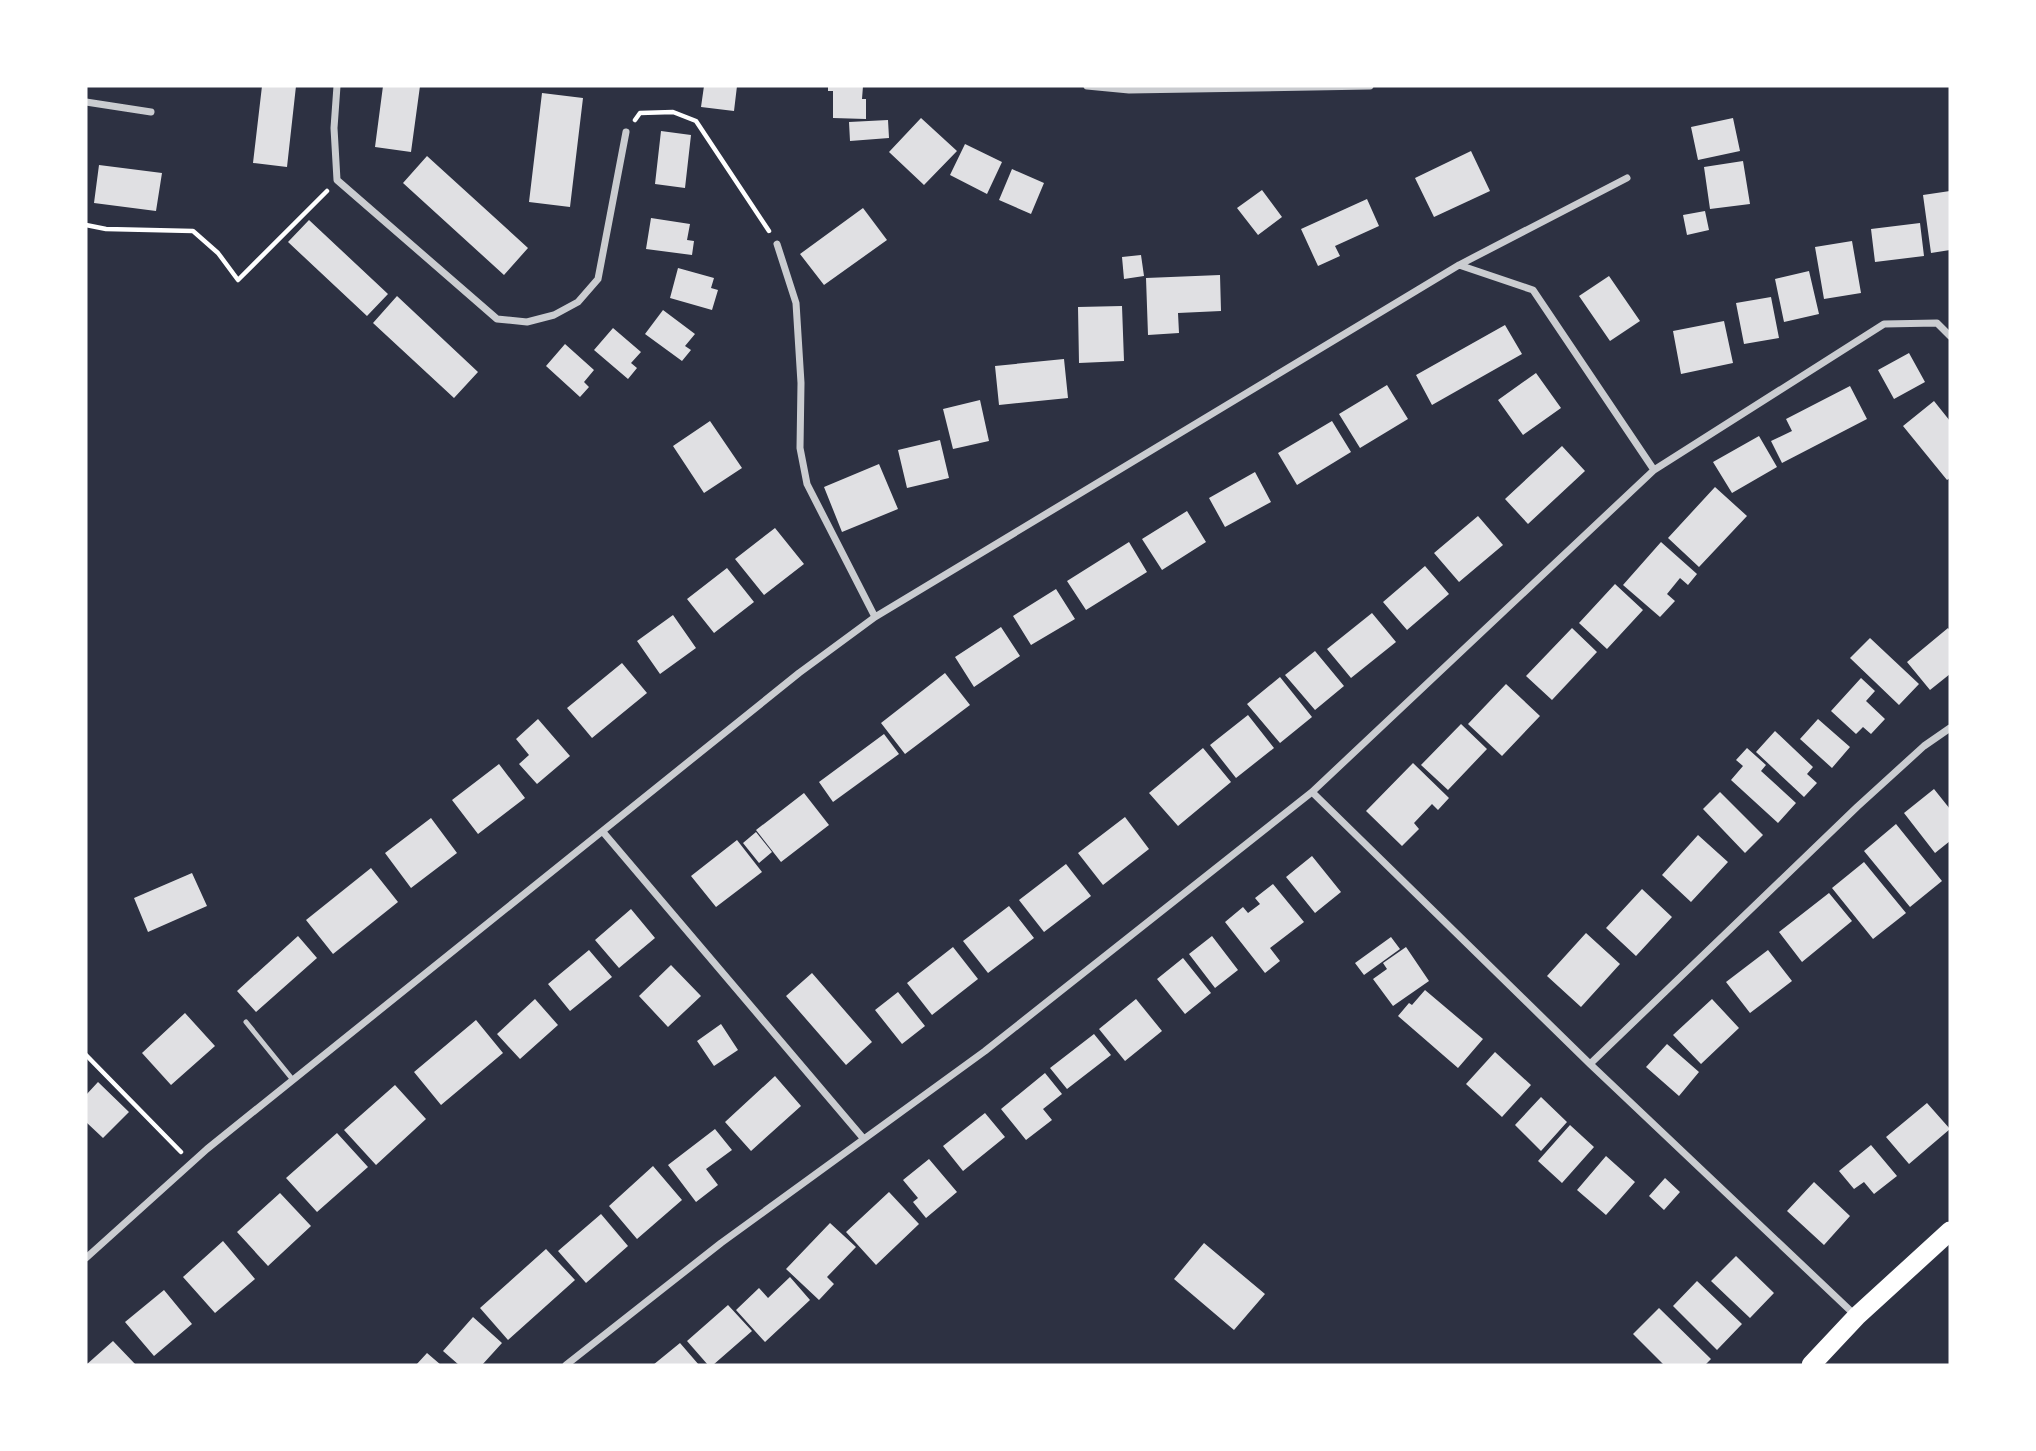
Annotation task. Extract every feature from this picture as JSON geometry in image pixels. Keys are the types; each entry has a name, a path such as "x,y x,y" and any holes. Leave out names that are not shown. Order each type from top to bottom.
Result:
{"highway":[{"path":"1811,1365 1857,1316 1950,1231"}],"street":[{"path":"337,86 334,128 337,180 497,319 527,322 554,315 578,302 598,279 626,132"},
{"path":"1087,86 1129,90 1370,86"},
{"path":"86,102 151,112"},
{"path":"86,1258 191,1163 293,1080 799,673 875,617 1459,265 1627,178"},
{"path":"777,244 796,303 802,383 800,448 807,485 875,617"},
{"path":"1459,265 1533,290 1654,470"},
{"path":"566,1365 721,1243 985,1051 1312,792 1654,470 1884,324 1937,323 1950,336"},
{"path":"1590,1064 1857,807 1924,746 1950,727"},
{"path":"1312,792 1590,1064 1857,1316"},
{"path":"603,832 863,1138"}],"lane":[{"path":"246,1022 293,1080"}],"path":[{"path":"626,132 640,113 673,112 696,121 777,244"},
{"path":"86,225 106,229 193,231 218,254 238,280 337,180"},
{"path":"86,1055 191,1163"}],"building":[{"path":"262,86 296,86 287,167 253,163"},
{"path":"383,86 420,86 411,152 375,147"},
{"path":"704,86 737,86 734,111 701,107"},
{"path":"828,86 863,86 862,99 866,99 866,119 833,118 833,91 828,91"},
{"path":"542,93 583,98 570,207 529,202"},
{"path":"921,118 957,151 924,185 889,152"},
{"path":"1733,118 1740,151 1698,160 1691,127"},
{"path":"888,120 889,138 850,141 849,122"},
{"path":"661,131 691,135 685,188 655,184"},
{"path":"965,144 1002,162 987,194 950,175"},
{"path":"1471,151 1490,191 1434,217 1415,178"},
{"path":"427,156 528,248 504,275 403,183"},
{"path":"1743,161 1750,204 1710,209 1704,167"},
{"path":"99,165 162,173 156,211 94,203"},
{"path":"1012,169 1044,183 1031,214 999,200"},
{"path":"1262,190 1282,217 1258,235 1237,208"},
{"path":"1950,191 1950,250 1931,253 1923,195"},
{"path":"1367,199 1379,226 1335,246 1340,256 1318,266 1301,229"},
{"path":"863,208 887,240 824,285 800,254"},
{"path":"1705,211 1709,230 1687,235 1683,215"},
{"path":"651,218 690,224 687,240 694,241 692,255 646,249"},
{"path":"309,220 388,294 367,316 288,242"},
{"path":"1920,223 1924,256 1875,262 1871,229"},
{"path":"1852,241 1861,293 1824,299 1815,247"},
{"path":"1141,255 1144,276 1124,279 1122,257"},
{"path":"678,268 714,278 711,288 718,290 712,310 670,298"},
{"path":"1809,271 1819,314 1784,322 1775,279"},
{"path":"1220,275 1221,311 1178,313 1179,333 1148,335 1146,278"},
{"path":"1609,276 1640,321 1610,341 1579,296"},
{"path":"397,296 478,372 454,398 373,323"},
{"path":"1771,297 1779,338 1744,344 1736,303"},
{"path":"1122,306 1124,361 1079,363 1078,307"},
{"path":"663,310 695,334 685,346 691,350 682,361 645,334"},
{"path":"1724,321 1733,363 1681,374 1673,331"},
{"path":"1505,325 1522,354 1432,405 1416,375"},
{"path":"613,328 641,352 631,363 637,368 628,379 594,350"},
{"path":"565,344 594,370 584,382 589,387 580,397 546,366"},
{"path":"1909,353 1925,382 1894,399 1878,370"},
{"path":"1064,359 1068,398 999,405 995,366"},
{"path":"1536,373 1561,408 1523,435 1498,400"},
{"path":"1387,385 1408,419 1360,448 1339,414"},
{"path":"1850,386 1867,419 1782,463 1771,441 1792,431 1786,419"},
{"path":"980,400 989,441 953,449 943,409"},
{"path":"1934,401 1950,421 1950,478 1947,480 1903,426"},
{"path":"710,421 742,468 704,493 673,446"},
{"path":"1332,421 1351,452 1297,485 1278,453"},
{"path":"1759,436 1777,467 1732,493 1713,462"},
{"path":"940,440 949,478 907,488 898,450"},
{"path":"1562,446 1585,471 1528,524 1505,499"},
{"path":"879,464 898,509 842,532 824,487"},
{"path":"1255,472 1271,502 1225,527 1209,498"},
{"path":"1715,487 1747,516 1699,567 1668,538"},
{"path":"1187,511 1206,542 1162,570 1142,539"},
{"path":"1478,516 1503,545 1459,582 1434,553"},
{"path":"775,528 804,564 764,595 735,559"},
{"path":"1129,542 1147,572 1086,610 1067,581"},
{"path":"1661,542 1697,574 1688,585 1680,578 1667,594 1675,601 1660,617 1623,585"},
{"path":"1425,566 1449,594 1407,630 1383,602"},
{"path":"727,568 754,602 714,633 687,599"},
{"path":"1615,584 1643,610 1607,649 1579,623"},
{"path":"1056,589 1075,619 1031,645 1013,616"},
{"path":"1372,613 1396,642 1351,678 1327,649"},
{"path":"673,615 696,648 660,674 637,641"},
{"path":"1001,627 1020,656 974,687 955,657"},
{"path":"1572,628 1597,652 1552,700 1526,676"},
{"path":"1948,628 1950,674 1930,690 1907,662"},
{"path":"1870,638 1919,684 1899,705 1850,658"},
{"path":"1315,651 1344,686 1315,710 1285,675"},
{"path":"622,663 647,693 592,738 567,708"},
{"path":"945,673 970,705 905,754 881,723"},
{"path":"1280,677 1312,717 1280,743 1247,704"},
{"path":"1861,678 1875,691 1866,701 1885,719 1871,734 1863,727 1856,734 1831,711"},
{"path":"1506,684 1540,716 1502,756 1468,724"},
{"path":"1248,715 1274,748 1236,778 1210,745"},
{"path":"538,719 570,756 537,784 519,764 529,755 516,739"},
{"path":"1818,719 1850,747 1832,768 1800,739"},
{"path":"1461,724 1487,749 1448,790 1421,765"},
{"path":"1775,731 1813,767 1807,774 1817,783 1804,797 1756,752"},
{"path":"884,734 899,754 833,802 819,782"},
{"path":"1203,748 1231,782 1178,826 1149,793"},
{"path":"1747,748 1766,765 1761,771 1796,803 1778,823 1731,780 1743,766 1736,760"},
{"path":"1413,763 1449,798 1438,810 1432,804 1414,823 1419,829 1402,846 1366,811"},
{"path":"499,764 525,798 478,834 452,800"},
{"path":"1934,789 1950,809 1950,841 1935,853 1904,813"},
{"path":"1720,792 1763,835 1745,853 1703,809"},
{"path":"804,793 829,825 781,862 756,830"},
{"path":"1125,817 1149,849 1103,885 1078,853"},
{"path":"431,818 457,853 411,888 385,853"},
{"path":"1896,824 1942,881 1910,907 1864,851"},
{"path":"756,832 772,852 759,863 743,843"},
{"path":"1698,835 1728,862 1691,902 1662,875"},
{"path":"737,840 762,872 716,907 691,876"},
{"path":"1312,856 1341,892 1315,913 1286,877"},
{"path":"1864,862 1906,913 1873,939 1832,888"},
{"path":"1066,864 1091,896 1044,932 1019,900"},
{"path":"371,868 398,902 333,954 306,920"},
{"path":"192,873 207,906 148,932 134,898"},
{"path":"1273,884 1304,922 1270,948 1280,961 1265,973 1225,922 1243,907 1248,913 1260,904 1255,898"},
{"path":"1642,889 1672,917 1636,956 1606,928"},
{"path":"1829,893 1852,921 1802,962 1779,932"},
{"path":"1009,906 1034,938 988,973 963,941"},
{"path":"631,909 655,938 619,968 595,940"},
{"path":"1586,933 1620,964 1581,1007 1547,976"},
{"path":"298,936 317,958 256,1012 237,991"},
{"path":"1212,936 1238,970 1215,988 1189,954"},
{"path":"1391,937 1400,949 1364,975 1355,963"},
{"path":"953,947 978,979 932,1015 907,983"},
{"path":"1406,947 1429,981 1393,1006 1373,979 1387,969 1383,963"},
{"path":"589,950 612,977 570,1011 548,984"},
{"path":"1768,950 1792,981 1750,1013 1726,982"},
{"path":"1183,958 1211,993 1185,1014 1157,979"},
{"path":"671,965 701,996 668,1027 639,996"},
{"path":"812,973 872,1042 846,1065 786,996"},
{"path":"1425,990 1483,1039 1458,1068 1398,1016"},
{"path":"898,992 925,1026 902,1044 875,1010"},
{"path":"535,999 558,1025 520,1059 497,1034"},
{"path":"1136,999 1162,1031 1125,1061 1099,1029"},
{"path":"1712,999 1739,1028 1701,1064 1673,1035"},
{"path":"185,1013 215,1046 171,1085 142,1053"},
{"path":"476,1020 503,1053 441,1105 414,1072"},
{"path":"721,1024 738,1050 714,1066 697,1041"},
{"path":"1094,1034 1111,1055 1067,1089 1050,1068"},
{"path":"1667,1044 1699,1072 1679,1096 1646,1067"},
{"path":"1495,1052 1531,1085 1502,1117 1466,1084"},
{"path":"1045,1073 1062,1094 1043,1109 1052,1120 1026,1140 1001,1109"},
{"path":"775,1076 801,1106 751,1151 725,1122"},
{"path":"98,1082 129,1112 103,1138 86,1122 86,1095"},
{"path":"395,1085 426,1119 376,1165 344,1130"},
{"path":"1541,1097 1567,1122 1541,1151 1515,1125"},
{"path":"1927,1103 1950,1129 1909,1164 1886,1137"},
{"path":"985,1113 1005,1137 963,1171 943,1146"},
{"path":"1570,1125 1594,1147 1562,1183 1538,1161"},
{"path":"715,1129 732,1150 706,1169 718,1185 696,1202 668,1165"},
{"path":"337,1133 368,1167 317,1212 286,1178"},
{"path":"1871,1145 1897,1176 1874,1194 1864,1182 1854,1189 1839,1171"},
{"path":"1606,1156 1635,1182 1606,1215 1577,1190"},
{"path":"929,1159 957,1192 926,1218 913,1202 918,1198 903,1180"},
{"path":"653,1166 682,1200 637,1239 609,1206"},
{"path":"1665,1178 1680,1192 1664,1210 1649,1196"},
{"path":"1814,1182 1850,1216 1824,1245 1787,1211"},
{"path":"889,1192 919,1224 876,1265 846,1232"},
{"path":"280,1193 311,1226 268,1266 237,1232"},
{"path":"601,1214 628,1246 586,1283 558,1251"},
{"path":"830,1223 856,1247 827,1277 834,1284 819,1300 786,1269"},
{"path":"223,1241 255,1279 215,1313 183,1277"},
{"path":"1204,1243 1265,1294 1234,1330 1174,1279"},
{"path":"546,1249 575,1280 508,1340 480,1308"},
{"path":"1736,1256 1774,1293 1750,1318 1711,1281"},
{"path":"790,1277 810,1300 765,1342 736,1310 759,1288 768,1298"},
{"path":"1697,1281 1742,1324 1717,1350 1673,1306"},
{"path":"164,1290 192,1324 154,1356 125,1322"},
{"path":"728,1305 752,1331 713,1365 708,1365 687,1341"},
{"path":"1659,1308 1711,1359 1705,1365 1664,1365 1633,1334"},
{"path":"473,1317 502,1343 482,1365 459,1365 443,1351"},
{"path":"113,1341 136,1365 86,1365"},
{"path":"680,1343 699,1365 653,1365"},
{"path":"427,1353 441,1365 416,1365"}]}
